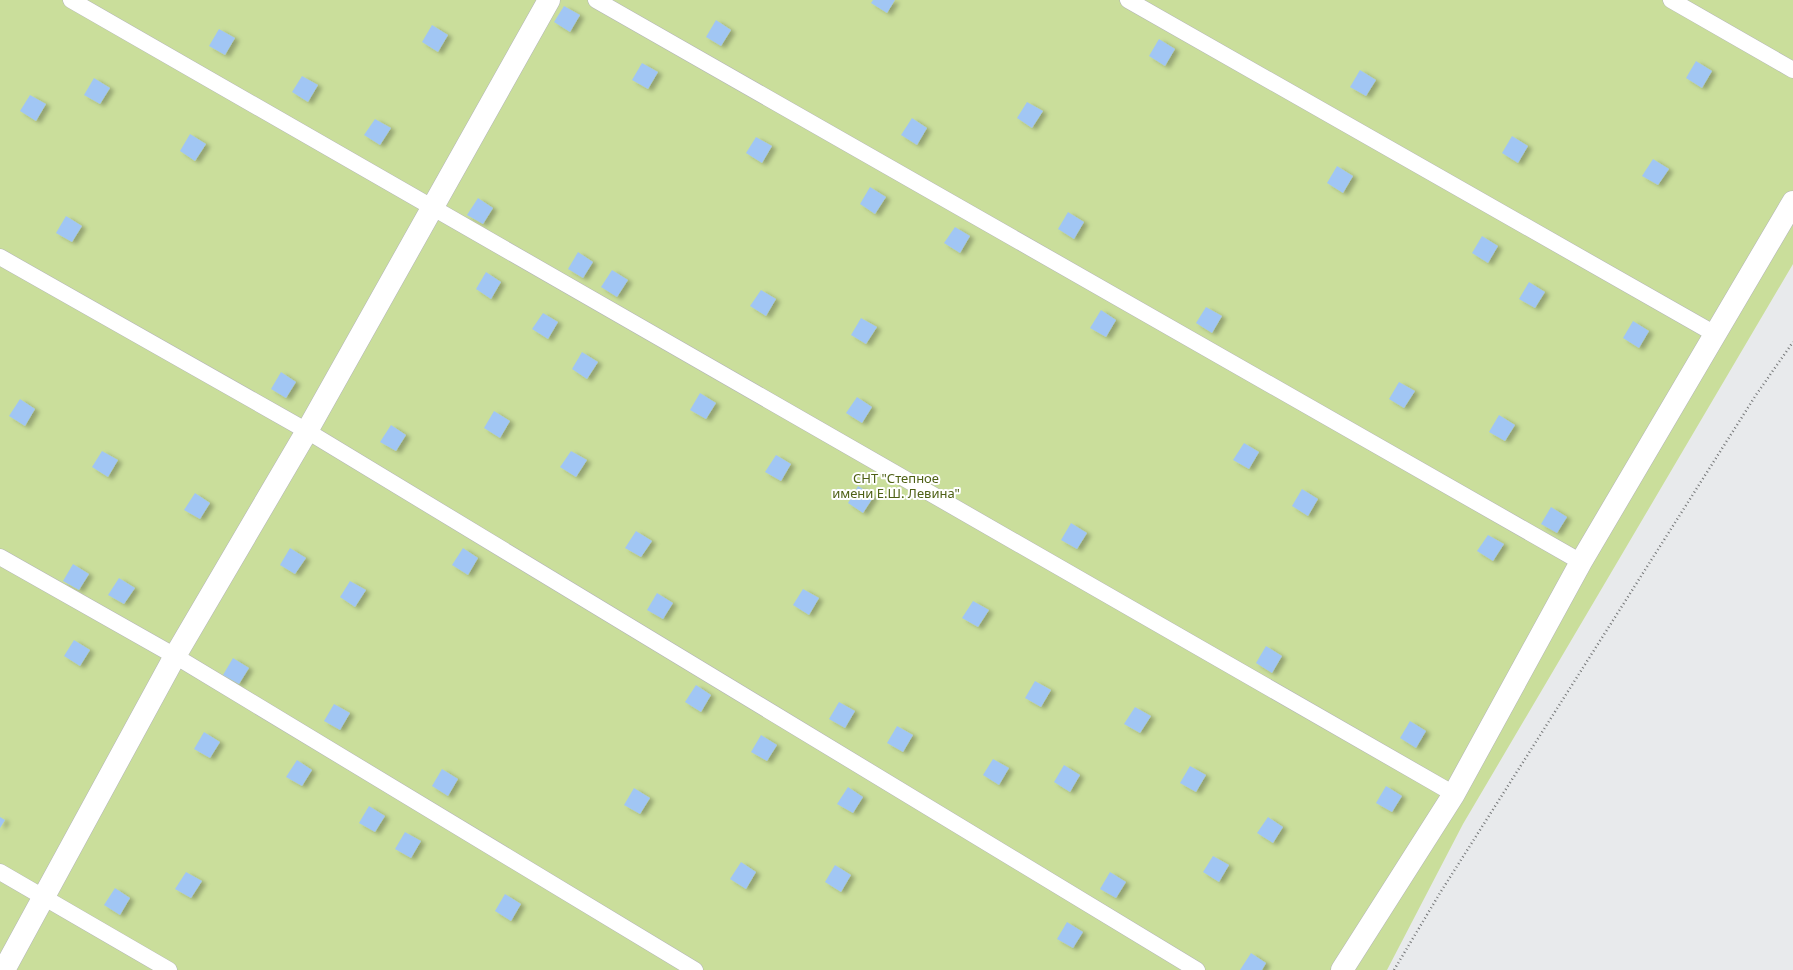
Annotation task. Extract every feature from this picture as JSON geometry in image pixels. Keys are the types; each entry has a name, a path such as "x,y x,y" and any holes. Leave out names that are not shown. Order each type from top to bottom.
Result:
{"street":[{"path":"4,970 175,656 307,431 549,0"},
{"path":"1342,970 1454,794 1581,562 1793,202"}],"lane":[{"path":"71,0 1454,794"},
{"path":"596,0 1581,562"},
{"path":"1128,0 1715,334"},
{"path":"1671,0 1793,70"},
{"path":"0,257 307,431 1197,970"},
{"path":"0,557 175,656 695,970"},
{"path":"0,872 168,970"}],"path":[{"path":"1394,970 1444,887 1696,489 1756,395 1793,342"}],"green space":[{"name":"СНТ \"Степное имени Е.Ш. Левина\"","path":"0,0 1793,0 1793,264 1463,824 1387,970 0,970"}],"building":[{"path":"873,0 895,0 887,13 871,3"},
{"path":"564,6 580,15 570,32 554,22"},
{"path":"716,20 731,30 721,46 706,37"},
{"path":"432,25 448,35 438,52 422,42"},
{"path":"219,29 235,38 225,55 209,46"},
{"path":"1159,39 1175,49 1165,66 1149,56"},
{"path":"1696,61 1712,71 1702,88 1686,78"},
{"path":"642,63 658,72 648,89 632,80"},
{"path":"1360,70 1376,80 1366,96 1350,87"},
{"path":"302,76 318,85 308,102 292,92"},
{"path":"94,78 110,88 100,104 84,95"},
{"path":"30,95 46,104 36,121 20,111"},
{"path":"1027,102 1043,111 1032,128 1017,118"},
{"path":"912,118 927,128 917,145 901,135"},
{"path":"375,119 391,128 380,145 364,135"},
{"path":"190,134 206,144 195,161 180,151"},
{"path":"1512,136 1528,146 1518,163 1502,153"},
{"path":"756,137 772,146 762,163 746,153"},
{"path":"1653,159 1669,169 1658,185 1642,176"},
{"path":"1337,166 1353,176 1343,193 1327,183"},
{"path":"870,187 886,197 875,214 860,204"},
{"path":"478,198 493,208 483,224 467,215"},
{"path":"1068,212 1084,222 1074,239 1058,229"},
{"path":"66,216 82,226 72,242 56,233"},
{"path":"955,227 970,236 960,253 944,243"},
{"path":"1482,236 1498,246 1488,263 1472,253"},
{"path":"578,252 593,262 583,278 568,269"},
{"path":"612,270 628,280 617,297 601,287"},
{"path":"486,272 501,282 491,299 476,289"},
{"path":"1529,282 1545,292 1535,308 1519,299"},
{"path":"761,290 776,299 766,316 750,306"},
{"path":"1206,307 1222,316 1212,333 1196,323"},
{"path":"1101,310 1116,320 1106,337 1090,328"},
{"path":"543,313 558,322 548,339 532,329"},
{"path":"861,318 877,327 866,344 851,335"},
{"path":"1633,321 1649,331 1639,348 1623,338"},
{"path":"582,352 598,362 587,379 572,369"},
{"path":"281,372 296,382 286,398 271,389"},
{"path":"1399,382 1415,391 1404,408 1389,399"},
{"path":"700,393 716,403 706,419 690,410"},
{"path":"857,397 872,407 862,423 846,413"},
{"path":"20,399 35,409 25,426 9,416"},
{"path":"494,411 510,421 500,438 484,428"},
{"path":"1499,415 1515,425 1505,441 1489,432"},
{"path":"391,425 406,435 396,451 380,442"},
{"path":"1244,443 1259,452 1249,469 1233,460"},
{"path":"102,451 118,460 108,477 92,467"},
{"path":"571,451 587,460 576,477 560,467"},
{"path":"776,455 791,464 781,481 765,472"},
{"path":"858,486 874,496 863,513 848,503"},
{"path":"1302,489 1318,499 1308,516 1292,506"},
{"path":"195,493 210,503 200,519 184,510"},
{"path":"1551,507 1567,517 1557,533 1541,524"},
{"path":"1071,523 1087,533 1077,549 1061,540"},
{"path":"636,531 652,541 641,557 625,548"},
{"path":"1488,535 1504,544 1493,561 1477,551"},
{"path":"290,548 306,558 295,574 280,565"},
{"path":"463,548 478,558 468,575 452,565"},
{"path":"73,564 89,574 79,590 63,581"},
{"path":"119,578 135,588 124,604 108,595"},
{"path":"350,581 366,590 355,607 340,597"},
{"path":"803,589 819,598 809,615 793,605"},
{"path":"657,593 673,603 663,619 647,610"},
{"path":"973,601 989,610 978,627 962,618"},
{"path":"74,640 90,650 80,666 64,656"},
{"path":"1266,646 1282,656 1272,673 1256,663"},
{"path":"233,658 249,668 239,684 223,675"},
{"path":"1035,681 1051,690 1041,707 1025,698"},
{"path":"696,685 711,695 701,712 685,702"},
{"path":"839,702 855,711 845,728 829,719"},
{"path":"334,704 350,713 340,730 324,721"},
{"path":"1135,707 1151,716 1140,733 1124,724"},
{"path":"1410,721 1426,731 1416,748 1400,738"},
{"path":"897,726 913,735 903,752 887,743"},
{"path":"204,732 220,742 210,758 194,749"},
{"path":"761,735 777,745 767,761 751,752"},
{"path":"993,759 1009,768 999,785 983,775"},
{"path":"297,760 312,770 302,786 286,777"},
{"path":"1064,765 1080,775 1070,792 1054,782"},
{"path":"1190,766 1206,775 1196,792 1180,783"},
{"path":"442,769 458,779 448,796 432,786"},
{"path":"1386,786 1402,796 1392,812 1376,803"},
{"path":"848,787 863,797 853,813 837,804"},
{"path":"634,788 650,798 640,814 624,805"},
{"path":"369,806 385,816 375,832 359,823"},
{"path":"0,817 5,820 0,828"},
{"path":"1268,817 1283,827 1273,843 1257,833"},
{"path":"405,832 421,841 411,858 395,849"},
{"path":"1213,856 1229,865 1219,882 1203,872"},
{"path":"741,862 756,872 746,889 730,879"},
{"path":"835,865 851,875 841,892 825,882"},
{"path":"186,872 202,881 191,898 175,889"},
{"path":"1110,872 1126,882 1116,898 1100,889"},
{"path":"115,888 130,898 120,915 104,905"},
{"path":"505,894 521,904 511,921 495,911"},
{"path":"1067,922 1083,932 1073,948 1057,939"},
{"path":"1251,953 1266,963 1262,970 1240,970"}]}
